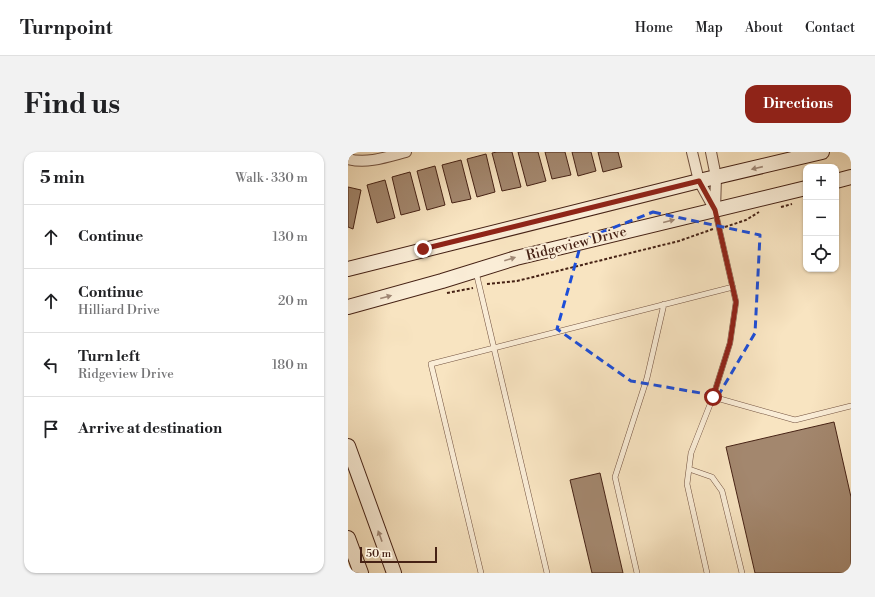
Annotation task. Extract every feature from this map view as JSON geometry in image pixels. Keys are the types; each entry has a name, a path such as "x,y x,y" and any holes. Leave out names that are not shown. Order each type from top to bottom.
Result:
{"main road":[{"path":"348,269 699,181 822,152"},
{"path":"839,180 851,177"},
{"name":"Ridgeview Drive","path":"348,307 442,281 516,258 803,189"},
{"path":"348,446 394,573"},
{"path":"348,538 361,573"}],"street":[{"path":"348,159 368,161 406,152"},
{"path":"692,152 699,181 715,210"},
{"path":"711,152 716,177 715,210"}],"lane":[{"path":"707,573 687,484 691,453 713,397 730,343 736,302 715,210"},
{"path":"476,270 547,573"},
{"path":"481,573 431,364 733,287"},
{"path":"637,573 615,477 648,378 664,304"},
{"path":"713,397 796,420 851,406"},
{"path":"689,469 712,477 722,491 742,573"}],"path":[{"path":"779,208 793,204"},
{"path":"442,294 493,283 525,279 679,242 707,231 746,220 764,210"}],"highlighted area":[{"path":"653,212 760,235 755,333 718,396 631,381 557,329 582,240"}],"building":[{"path":"512,152 521,187 502,191 492,153"},
{"path":"518,152 538,152 546,181 527,186"},
{"path":"545,152 565,152 571,175 552,179"},
{"path":"572,152 591,152 596,171 578,176"},
{"path":"598,152 618,152 622,167 603,172"},
{"path":"486,154 495,192 477,197 467,159"},
{"path":"461,160 471,199 452,203 442,165"},
{"path":"435,166 445,205 427,210 417,171"},
{"path":"410,172 420,210 401,215 392,177"},
{"path":"385,180 395,218 377,223 367,185"},
{"path":"348,187 361,190 353,229 348,227"},
{"path":"834,422 851,497 851,573 755,573 726,447"},
{"path":"600,473 623,573 592,573 570,480"}],"route":[{"path":"423,249 699,181 715,210 736,302 730,343 713,397"}]}
